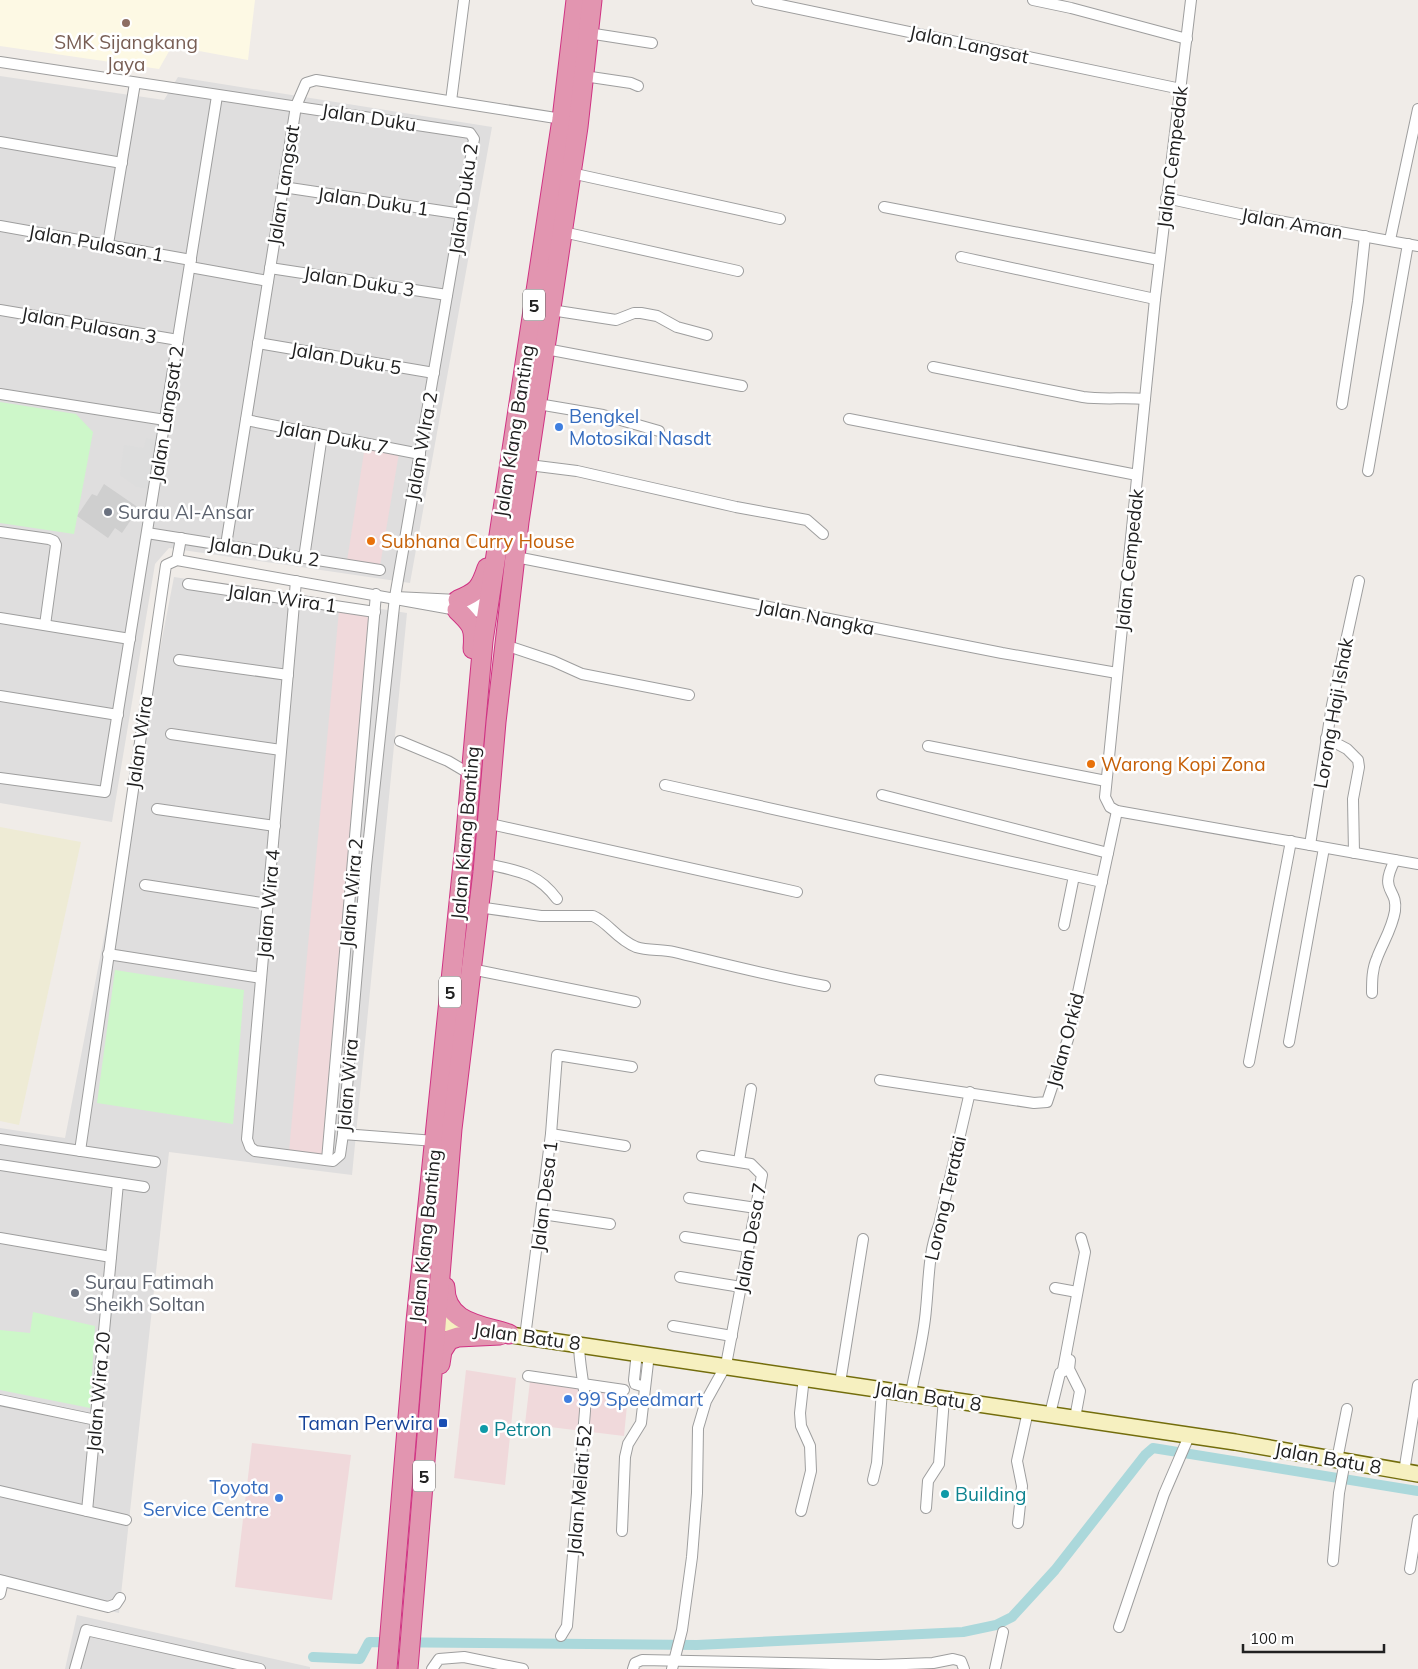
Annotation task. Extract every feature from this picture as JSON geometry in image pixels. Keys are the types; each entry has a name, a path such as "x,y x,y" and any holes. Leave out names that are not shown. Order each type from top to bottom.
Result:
{"highway":[{"name":"Jalan Klang Banting","path":"387,1665 428,1194 435,1141 487,610 562,119 576,0"},
{"name":"Jalan Klang Banting","path":"408,1665 452,1129 483,863 494,734 519,522 563,232 592,0"},
{"path":"472,750 470,695 474,633 471,624 457,605 473,594 482,584 504,492"},
{"path":"494,734 498,624 487,610 495,607 502,600 519,522"},
{"path":"448,1188 446,1302 453,1314 459,1317 517,1336"},
{"path":"411,1374 419,1368 422,1337 428,1328 437,1322 428,1312 425,1300 431,1229 428,1194"},
{"path":"427,1445 444,1345 449,1340 458,1337 517,1336"}],"street":[{"path":"451,101 464,0"},
{"name":"Jalan Langsat","path":"758,0 1181,89"},
{"path":"1033,0 1071,8 1187,40"},
{"name":"Jalan Cempedak","path":"1117,811 1107,803 1106,781 1159,260 1191,0"},
{"path":"588,34 652,43"},
{"name":"Jalan Duku","path":"0,62 470,133"},
{"path":"584,76 631,83 638,86"},
{"name":"Jalan Langsat","path":"226,545 296,106 309,80 562,119"},
{"path":"108,244 135,83"},
{"name":"Jalan Langsat 2","path":"0,778 105,792 217,96"},
{"path":"1390,240 1418,109"},
{"name":"Jalan Duku 2","path":"447,295 474,139 470,133"},
{"path":"0,142 122,163"},
{"path":"571,173 780,219"},
{"name":"Jalan Duku 1","path":"283,188 462,214"},
{"name":"Jalan Aman","path":"1166,198 1364,244 1390,240 1409,250"},
{"path":"884,207 1159,260"},
{"name":"Jalan Pulasan 1","path":"0,226 108,244 268,282"},
{"path":"563,232 738,271"},
{"path":"1342,404 1358,301 1364,244"},
{"path":"1368,471 1409,250"},
{"path":"961,257 1155,300"},
{"name":"Jalan Duku 3","path":"270,268 447,295"},
{"name":"Jalan WIra 2","path":"395,597 447,295"},
{"name":"Jalan Pulasan 3","path":"0,310 178,340"},
{"path":"551,310 616,320 629,314 642,313 657,316 677,327 707,335"},
{"name":"Jalan Duku 5","path":"258,343 434,373"},
{"path":"546,349 742,386"},
{"path":"933,367 1082,397 1145,399"},
{"path":"0,394 165,420"},
{"path":"538,404 603,415 659,430"},
{"path":"849,419 1137,475"},
{"name":"Jalan Duku 7","path":"246,420 420,454"},
{"path":"304,558 322,435"},
{"path":"529,465 577,472 717,503 807,520 823,534"},
{"path":"0,532 49,539 54,541 56,545 45,625"},
{"name":"Jalan Duku 2","path":"147,533 380,570"},
{"path":"181,538 177,560 376,594 457,605 482,612 487,610"},
{"name":"Jalan Nangka","path":"516,557 1002,654 1117,673"},
{"name":"Jalan Wira","path":"80,1151 166,565 177,560"},
{"name":"Jalan Wira 4","path":"296,581 248,1144 255,1151 327,1160"},
{"name":"Lorong Haji Ishak","path":"1310,845 1326,738 1359,581"},
{"name":"Jalan Wira 1","path":"188,584 375,612"},
{"name":"Jalan Wira 2","path":"327,1160 376,594"},
{"name":"Jalan Wira","path":"327,1160 334,1161 340,1156 343,1134 366,866 395,597"},
{"path":"0,618 130,639"},
{"path":"505,645 553,661 582,674 689,695"},
{"path":"179,660 288,675"},
{"path":"0,696 118,716"},
{"path":"171,734 281,750"},
{"path":"1326,738 1347,749 1358,760 1359,767 1353,799 1354,852"},
{"path":"400,742 448,761 470,774"},
{"path":"928,746 1106,781"},
{"path":"665,785 1102,882"},
{"path":"882,795 1108,853"},
{"path":"156,809 275,826"},
{"path":"1117,811 1418,864"},
{"name":"Jalan Orkid","path":"880,1080 1034,1103 1044,1103 1050,1099 1068,1039 1117,811"},
{"path":"486,823 797,892"},
{"path":"1249,1062 1291,841"},
{"path":"1289,1042 1324,848"},
{"path":"1372,993 1373,971 1390,930 1395,910 1394,901 1387,884 1387,876 1395,860"},
{"path":"483,863 534,876 546,885 557,899"},
{"path":"1064,925 1074,876"},
{"path":"145,885 268,904"},
{"path":"478,906 541,916 592,916 599,918 616,937 637,947 671,951 776,977 825,986"},
{"path":"108,954 261,978"},
{"path":"471,969 635,1002"},
{"name":"Jalan Desa 1","path":"517,1336 529,1304 542,1214 557,1055 632,1067"},
{"path":"740,1160 751,1089"},
{"name":"Lorong Teratai","path":"911,1393 926,1311 929,1260 970,1092"},
{"path":"343,1134 435,1141"},
{"path":"551,1134 625,1146"},
{"path":"0,1139 155,1162"},
{"name":"Jalan Desa 7","path":"674,1661 682,1630 697,1493 698,1428 706,1402 726,1366 762,1175 751,1164 740,1160 702,1156"},
{"path":"0,1165 144,1187"},
{"name":"Jalan Wira 20","path":"87,1511 118,1183"},
{"path":"689,1198 756,1208"},
{"path":"542,1214 610,1224"},
{"path":"685,1237 748,1247"},
{"path":"0,1238 111,1257"},
{"path":"1075,1418 1080,1391 1066,1370 1084,1252 1081,1238"},
{"path":"840,1382 863,1239"},
{"path":"680,1277 741,1287"},
{"path":"1055,1288 1077,1292"},
{"name":"Jalan Batu 8","path":"437,1322 517,1336 1050,1414 1187,1441 1411,1473"},
{"path":"673,1326 732,1336"},
{"path":"1050,1414 1058,1382 1066,1370 1076,1328"},
{"name":"Jalan Melati 52","path":"561,1636 567,1626 586,1400 586,1392 582,1384 579,1344"},
{"path":"622,1531 625,1456 628,1444 641,1423 645,1387 635,1384 634,1380 643,1353"},
{"path":"528,1376 624,1390"},
{"path":"801,1511 811,1471 810,1446 801,1426 800,1413 804,1377"},
{"path":"1411,1473 1418,1385"},
{"path":"873,1480 877,1463 882,1389"},
{"path":"926,1508 928,1481 939,1464 944,1398"},
{"path":"0,1400 96,1420"},
{"path":"1333,1561 1347,1409"},
{"path":"1018,1523 1022,1486 1017,1461 1028,1411"},
{"path":"1118,1627 1144,1558 1150,1531 1175,1465 1187,1441"},
{"path":"0,1491 126,1520"},
{"path":"1410,1569 1418,1520"},
{"path":"0,1594 1,1581 108,1607 116,1604 120,1598"},
{"path":"75,1669 86,1630 260,1669"},
{"path":"995,1669 1003,1632"},
{"path":"432,1669 439,1659 464,1657 523,1669"},
{"path":"633,1669 635,1663 642,1660 713,1665 879,1667 933,1663 953,1659 961,1660 964,1669"}],"shaded area":[{"name":"SMK Sijangkang Jaya","path":"0,0 255,0 248,60 172,46 159,69 0,46"},
{"path":"0,76 164,100 178,77 492,127 410,583 169,548 155,564 112,822 0,803"},
{"path":"146,438 155,440 149,489 137,487 120,475 124,445 144,448"},
{"path":"365,446 399,453 380,566 347,561"},
{"name":"Surau Al-Ansar","path":"104,484 139,508 122,533 115,528 108,538 77,516 92,494 97,496"},
{"path":"174,577 407,613 352,1175 169,1152 119,1613 0,1587 0,1128 65,1138"},
{"path":"339,610 371,615 324,1156 289,1151"},
{"path":"0,827 81,842 19,1125 0,1121"},
{"path":"466,1370 516,1378 505,1485 454,1478"},
{"path":"530,1381 628,1395 624,1436 525,1424"},
{"path":"252,1443 351,1455 332,1600 235,1587"},
{"path":"77,1615 310,1667 310,1669 65,1669"}],"green space":[{"path":"0,402 76,414 93,432 74,534 0,523"},
{"path":"115,970 244,990 233,1124 97,1103"},
{"path":"33,1312 95,1326 90,1408 0,1390 0,1330 30,1333"}],"waterway":[{"path":"313,1657 360,1659 369,1642 697,1645 963,1632 996,1625 1012,1617 1055,1570 1145,1455 1153,1448 1418,1491"}],"place":[{"name":"SMK Sijangkang Jaya","path":"126,23"},
{"name":"Bengkel Motosikal Nasdt","path":"559,427"},
{"name":"Surau Al-Ansar","path":"108,512"},
{"name":"Subhana Curry House","path":"371,541"},
{"name":"Warong Kopi Zona","path":"1091,764"},
{"name":"Surau Fatimah Sheikh Soltan","path":"75,1293"},
{"name":"99 Speedmart","path":"568,1399"},
{"name":"Taman Perwira","path":"443,1423"},
{"name":"Petron","path":"484,1429"},
{"name":"Building","path":"945,1494"},
{"name":"Toyota Service Centre","path":"279,1498"}]}
